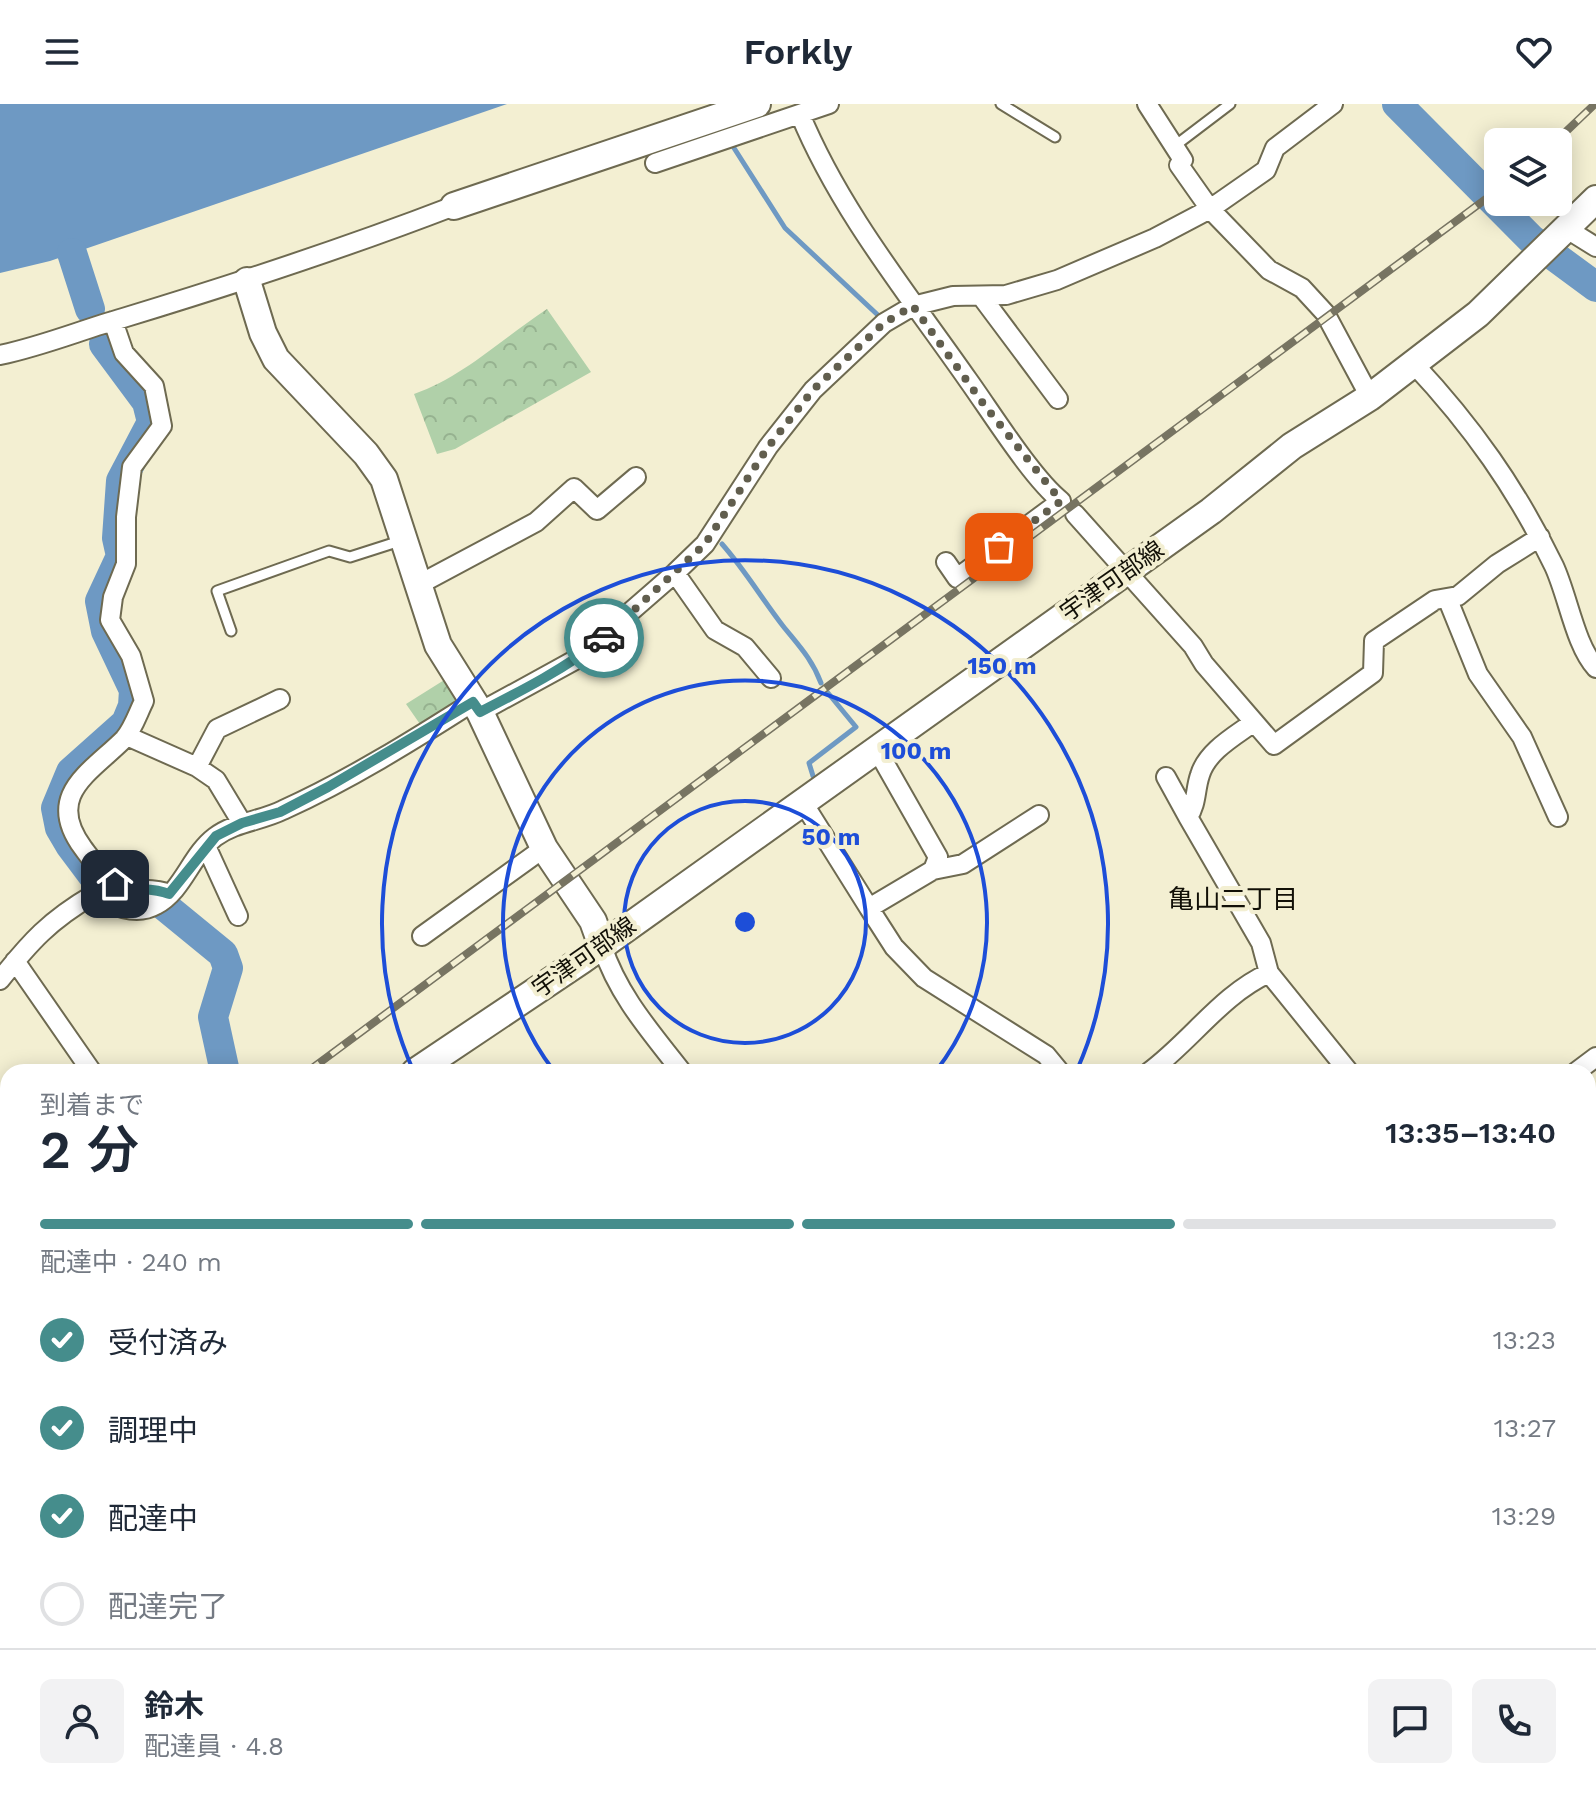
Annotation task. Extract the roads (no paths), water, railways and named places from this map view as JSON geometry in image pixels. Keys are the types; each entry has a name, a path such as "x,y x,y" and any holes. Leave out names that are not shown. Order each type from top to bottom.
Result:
{"main road":[{"path":"454,206 757,104"},
{"name":"宇津可部線","path":"1558,229 1596,179"},
{"name":"宇津可部線","path":"427,1064 602,946 1211,511 1292,446 1370,397 1478,314 1526,256 1596,199"},
{"path":"247,281 263,333 276,359 366,454 384,479 438,645 476,707 544,848 568,878 593,921 602,946"}],"street":[{"path":"655,163 829,104"},
{"path":"1147,104 1176,145 1183,160 1179,165 1210,209 1269,270 1302,288 1325,313 1370,397"},
{"path":"0,980 42,929 93,895 119,908 142,910 158,905 206,846 242,823 280,812 476,707 575,660 705,544 768,447 813,390 884,323 913,306 953,296 1006,295 1091,268 1210,209 1266,170 1275,148 1333,104"},
{"path":"800,114 822,167 913,306 985,406 1061,501 957,578 946,562"},
{"path":"0,355 44,346 113,321 247,281 454,206"},
{"path":"1558,229 1596,247"},
{"path":"981,296 1058,399"},
{"path":"113,321 124,353 154,386 162,426 132,467 126,517 126,564 113,597 110,620 131,656 144,701 127,736 78,783 71,795 68,814 72,832 115,884 129,890 154,888 169,894"},
{"path":"1413,363 1503,471 1568,595 1582,648 1596,668"},
{"path":"418,585 536,522 574,488 597,510 636,477"},
{"path":"1075,514 1274,745 1373,673 1374,641 1435,600 1448,600 1540,537"},
{"path":"675,573 715,630 745,647 771,678"},
{"path":"1448,600 1478,674 1522,737 1558,817"},
{"path":"197,767 217,729 280,699"},
{"path":"1188,817 1194,809 1200,773 1207,760 1254,722"},
{"path":"127,736 197,767 216,780 242,823"},
{"path":"876,748 938,857 933,870"},
{"path":"1166,777 1261,943 1269,973 1343,1064"},
{"path":"802,801 894,947 924,978 1046,1055 1053,1064"},
{"path":"869,908 933,870 963,864 1039,815"},
{"path":"206,846 238,916"},
{"path":"422,936 544,848"},
{"path":"602,946 611,975 637,1016 676,1064"},
{"path":"15,961 84,1064"},
{"path":"1158,1064 1252,981 1269,973"}],"lane":[{"path":"1001,104 1055,137"},
{"path":"1176,145 1230,104"},
{"path":"231,631 217,591 329,551 350,557 403,540"}],"water":[{"path":"0,104 507,104 50,261 0,273"}],"waterway":[{"path":"1397,104 1531,239 1596,287"},
{"path":"734,148 785,228 881,318"},
{"path":"72,253 90,309"},
{"path":"104,344 147,402 152,422 121,481 117,538 121,556 100,601 106,631 134,690 133,706 126,723 71,772 56,808 60,828 103,889 117,898 157,900 223,954 228,968 213,1017 223,1064"},
{"path":"722,544 805,653 821,683"},
{"path":"813,776 809,763 856,727 828,693"}],"railway":[{"path":"1570,128 1595,104"},
{"path":"318,1064 1484,200"}],"district":[{"name":"亀山二丁目","path":"1233,899"}]}
